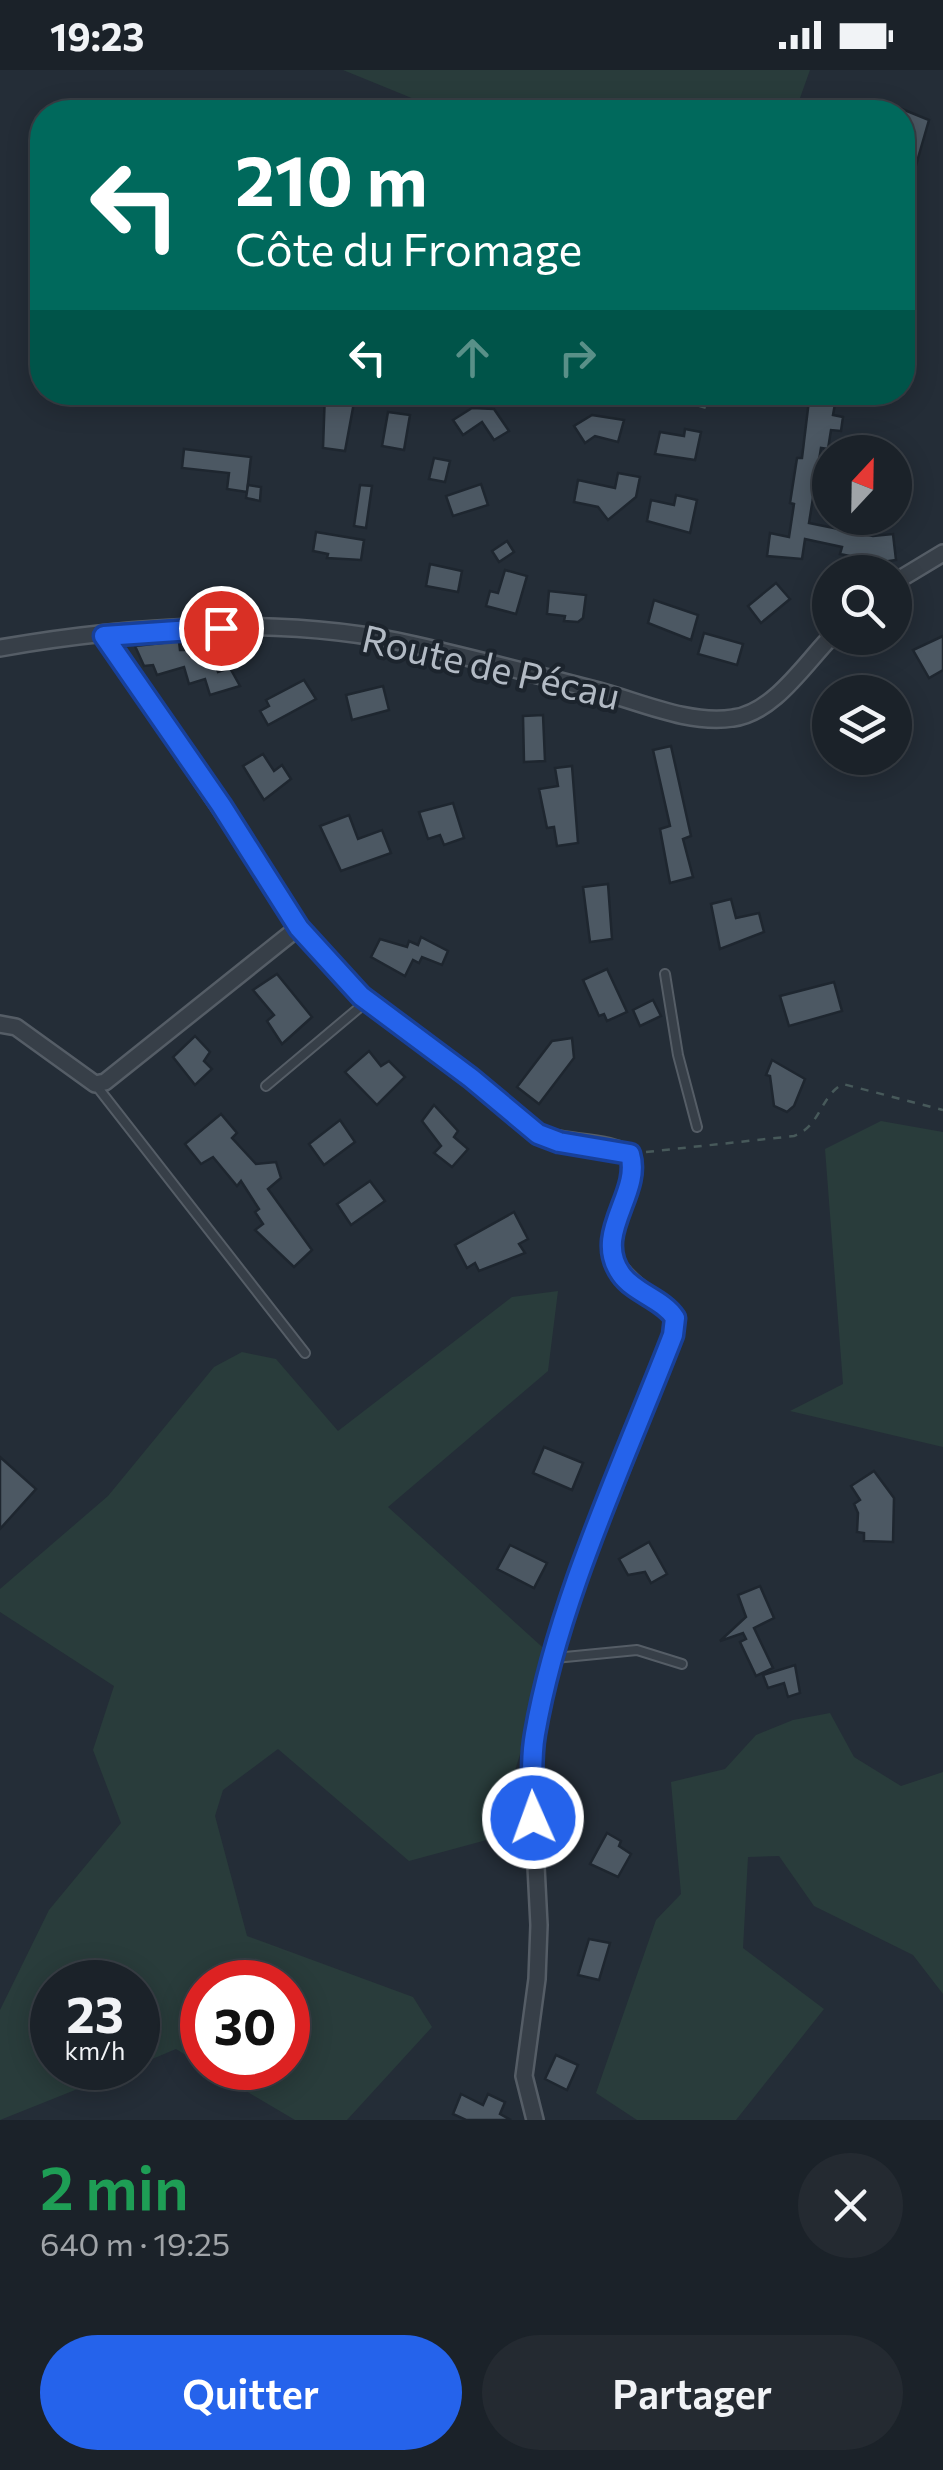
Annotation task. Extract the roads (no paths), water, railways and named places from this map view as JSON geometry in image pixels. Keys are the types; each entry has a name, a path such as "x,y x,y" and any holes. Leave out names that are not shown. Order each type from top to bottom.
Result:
{"street":[{"path":"912,572 943,554"},
{"name":"Route de Pécau","path":"0,648 190,626 350,634 412,644 660,708 721,719 742,716 769,702 814,655"},
{"path":"104,636 221,805 299,928 366,1002 471,1078 538,1134 559,1142 630,1154 631,1175 614,1226 612,1256 622,1276 672,1313 675,1329 594,1540 554,1658 531,1768 539,1926 537,1979 524,2076 535,2120"},
{"path":"0,1024 16,1026 95,1084 106,1082 299,928"}],"lane":[{"path":"665,974 678,1055 697,1127"},
{"path":"266,1086 366,1002"},
{"path":"95,1084 305,1352"},
{"path":"554,1658 638,1650 682,1664"}]}
